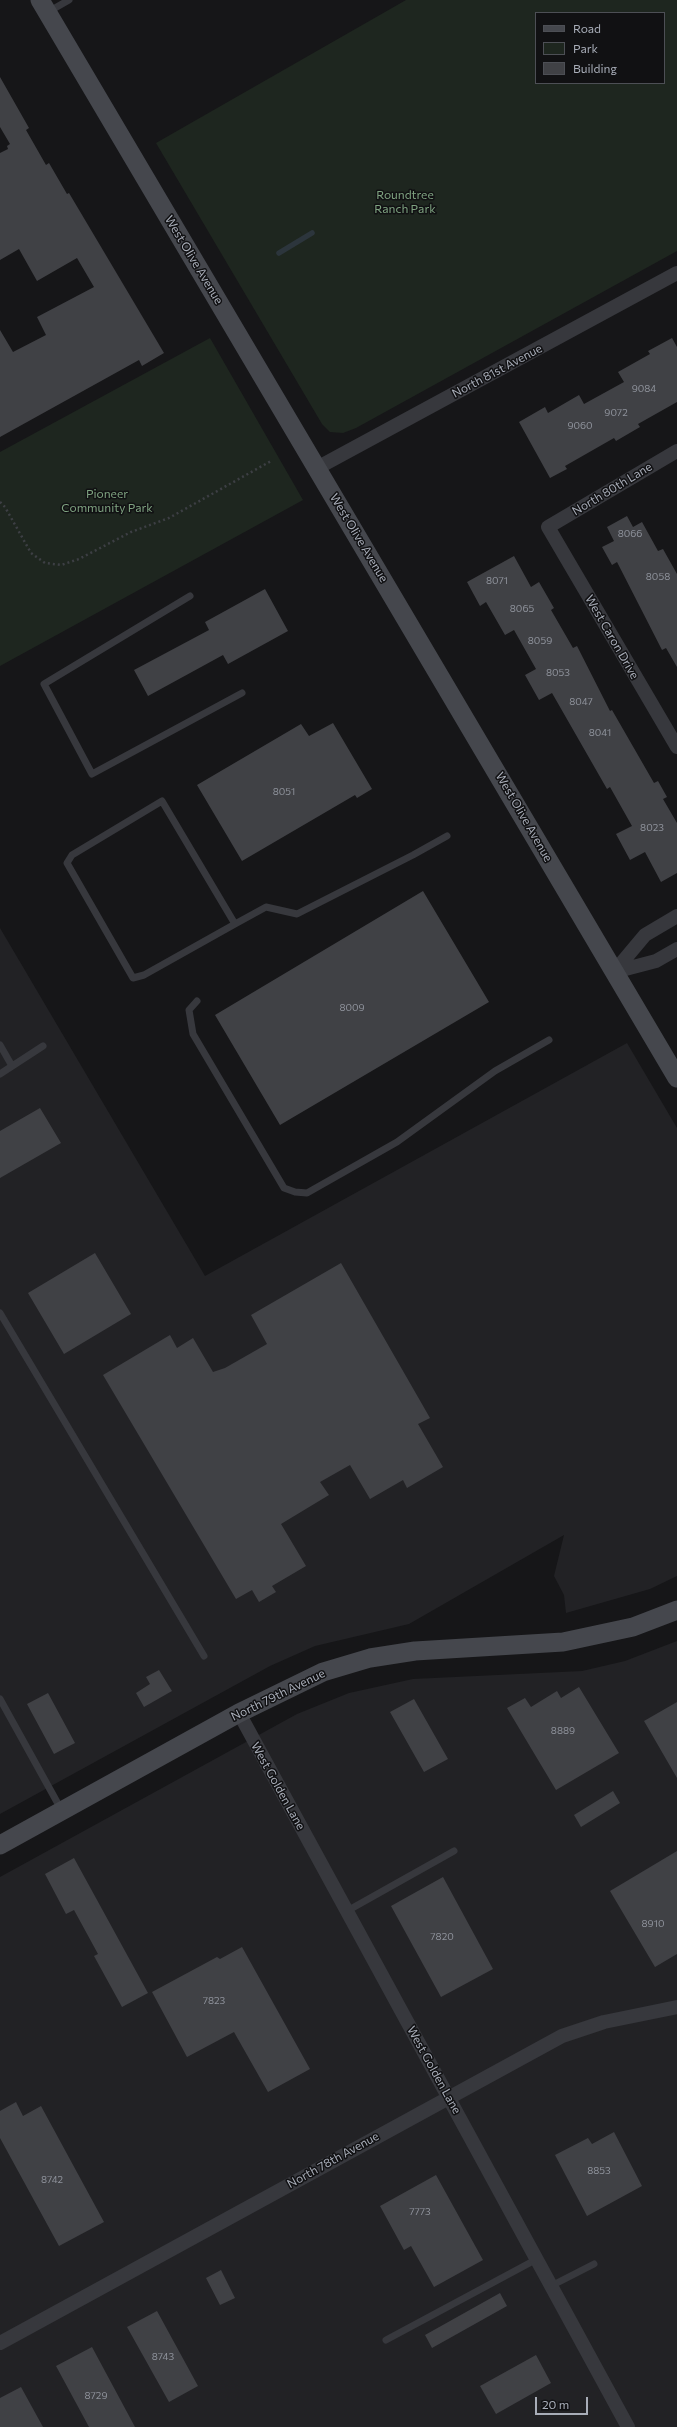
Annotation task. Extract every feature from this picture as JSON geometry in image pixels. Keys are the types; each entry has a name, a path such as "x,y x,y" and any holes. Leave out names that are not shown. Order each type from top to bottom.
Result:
{"main road":[{"name":"West Olive Avenue","path":"44,6 677,1078"},
{"name":"North 79th Avenue","path":"0,1845 239,1713 316,1675 370,1658 415,1650 563,1642 633,1627 677,1610"}],"street":[{"name":"North 81st Avenue","path":"317,468 677,273"},
{"name":"North 80th Lane","path":"548,527 677,451"},
{"name":"West Caron Drive","path":"548,527 677,747"},
{"path":"614,972 645,935 677,916"},
{"path":"614,972 656,961 677,949"},
{"name":"West Golden Lane","path":"239,1713 628,2427"},
{"name":"North 78th Avenue","path":"0,2343 562,2036 604,2022 677,2007"}],"lane":[{"path":"44,6 69,0"},
{"path":"190,596 44,684 92,774 242,693"},
{"path":"235,924 162,801 72,855 67,863 133,978 144,975 266,907 297,914 413,855 446,836"},
{"path":"197,1001 189,1010 193,1034 284,1188 295,1192 307,1193 397,1142 495,1072 549,1040"},
{"path":"0,1045 12,1066"},
{"path":"0,1074 43,1046"},
{"path":"0,1313 204,1656"},
{"path":"0,1699 62,1811"},
{"path":"347,1911 454,1851"},
{"path":"386,2340 537,2259"},
{"path":"551,2286 594,2264"}],"path":[{"path":"0,502 5,507 31,553 45,564 61,565 79,559 131,532 169,518 271,461"}],"shaded area":[{"path":"0,928 205,1276 627,1043 677,1128 677,1576 650,1589 566,1613 564,1595 554,1576 564,1535 409,1624 315,1646 270,1666 0,1814"},
{"path":"677,1641 677,2427 0,2427 0,1877 297,1714 349,1693 413,1679 582,1671 625,1661"}],"green space":[{"name":"Roundtree Ranch Park","path":"406,0 677,0 677,251 356,428 343,433 330,432 322,424 156,143"},
{"name":"Pioneer Community Park","path":"210,338 303,500 0,666 0,452"}],"building":[{"path":"0,77 29,128 26,130 46,165 49,163 67,194 69,193 164,353 142,366 139,360 0,437 0,330 13,352 46,335 37,317 94,287 77,258 37,281 19,249 0,260 0,153 8,149 7,146 10,144 0,127"},
{"path":"672,338 677,347 677,402 638,424 640,427 616,441 614,438 565,466 567,469 550,478 519,422 545,407 548,413 579,395 584,404 624,382 618,372 650,354 648,351"},
{"path":"627,516 633,527 642,522 658,551 663,549 677,574 677,667 666,648 662,650 617,562 612,565 602,547 614,541 607,527"},
{"path":"514,556 531,587 539,582 554,608 551,610 573,648 577,646 610,711 612,710 654,783 658,781 667,797 663,799 677,823 677,873 661,882 645,852 630,860 616,834 632,826 610,787 607,789 552,693 539,700 525,675 536,669 514,630 505,635 486,602 480,606 467,582"},
{"path":"265,589 288,631 228,664 223,655 148,696 134,670 209,630 205,622"},
{"path":"333,723 372,789 357,798 355,795 242,861 197,785 301,724 309,736"},
{"path":"423,891 489,1002 280,1125 215,1015"},
{"path":"40,1108 61,1143 0,1178 0,1131"},
{"path":"95,1253 131,1314 64,1354 28,1293"},
{"path":"341,1263 430,1418 418,1424 443,1467 407,1488 403,1480 370,1499 350,1465 320,1482 329,1495 281,1524 306,1566 272,1586 276,1592 259,1602 252,1590 236,1599 103,1375 170,1335 177,1348 193,1338 213,1372 225,1368 267,1344 251,1315"},
{"path":"159,1670 172,1691 144,1707 136,1693 150,1684 146,1677"},
{"path":"579,1687 619,1753 556,1790 507,1708 525,1698 531,1707 557,1691 561,1698"},
{"path":"48,1693 75,1743 54,1754 27,1704"},
{"path":"414,1699 448,1759 424,1772 390,1712"},
{"path":"677,1702 677,1778 644,1721"},
{"path":"613,1791 620,1803 581,1827 574,1815"},
{"path":"677,1851 677,1954 655,1967 610,1891"},
{"path":"74,1858 148,1993 122,2007 94,1956 98,1954 74,1910 66,1914 45,1874"},
{"path":"443,1877 493,1969 441,1997 391,1906"},
{"path":"242,1947 310,2069 268,2092 234,2032 187,2057 152,1992 217,1957 220,1959"},
{"path":"16,2102 23,2116 41,2106 104,2222 59,2246 0,2138 0,2111"},
{"path":"614,2132 642,2186 587,2216 555,2155 588,2138 592,2144"},
{"path":"436,2175 483,2260 434,2287 411,2246 404,2250 380,2206"},
{"path":"221,2270 235,2298 220,2305 206,2278"},
{"path":"500,2293 507,2306 432,2348 425,2335"},
{"path":"157,2311 198,2386 169,2402 127,2327"},
{"path":"92,2347 135,2427 89,2427 56,2366"},
{"path":"536,2355 551,2383 496,2414 480,2386"},
{"path":"21,2387 43,2427 0,2427 0,2398"}],"waterway":[{"path":"279,253 312,233"}]}
